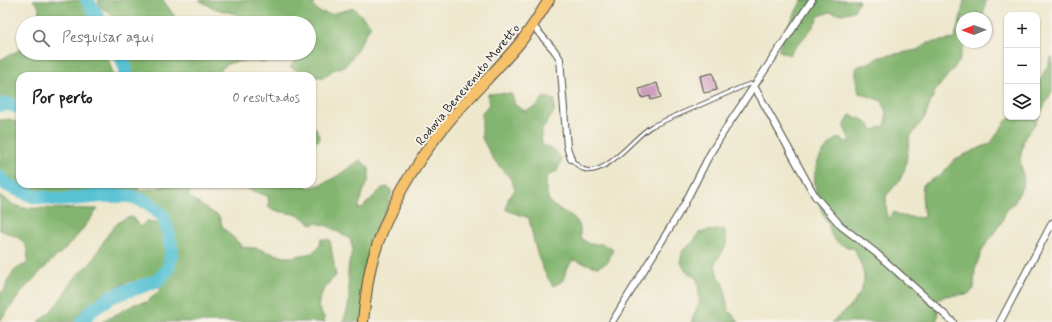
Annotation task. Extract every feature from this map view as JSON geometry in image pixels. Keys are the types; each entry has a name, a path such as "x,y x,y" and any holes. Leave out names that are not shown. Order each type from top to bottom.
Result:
{"main road":[{"name":"Rodovia Benevenuto Moretto","path":"363,322 372,262 388,218 398,197 420,160 448,122 518,45 533,26 549,0"}],"street":[{"path":"612,322 684,205 710,154 728,125 812,0"},
{"path":"533,26 560,59 567,147 571,159"},
{"path":"754,86 814,196 842,226 875,252 953,322"},
{"path":"1000,322 1052,223"}],"lane":[{"path":"571,159 582,169 594,171 601,168 613,159 645,130 652,126 744,86 750,84 754,86"}],"green space":[{"path":"33,0 80,0 90,16 38,16 39,7"},
{"path":"98,0 163,0 174,16 112,16 100,7"},
{"path":"199,0 316,0 313,5 319,12 331,14 354,8 371,25 353,56 345,66 333,70 324,77 316,77 316,72 301,72 290,67 296,60 316,60 316,16 240,16 209,6"},
{"path":"802,0 859,0 854,11 842,14 830,12 819,16 812,28 789,55 778,50 787,28"},
{"path":"964,0 986,0 984,12 962,12"},
{"path":"956,32 956,48 963,48 959,62 935,91 925,117 910,137 905,168 900,180 886,196 887,220 894,212 901,216 924,218 922,195 923,185 942,174 955,159 991,143 1007,120 1037,120 1024,139 1020,160 1024,180 1023,185 1015,202 1007,209 1001,223 982,250 975,270 974,289 968,294 945,296 936,301 938,316 936,322 832,322 854,302 861,290 864,276 855,249 840,244 831,235 829,226 822,213 815,189 816,167 820,156 827,147 838,138 849,143 849,138 844,127 850,115 864,120 874,130 886,125 886,113 882,101 859,93 856,79 856,67 880,57 917,50 928,43 954,39"},
{"path":"16,52 16,60 108,60 113,72 16,72 16,104 0,100 0,60"},
{"path":"1052,57 1052,91 1040,114 1040,82"},
{"path":"128,60 268,60 265,62 244,61 231,63 226,65 220,72 128,72"},
{"path":"488,94 512,94 515,105 525,111 536,107 544,97 555,100 554,112 541,132 542,145 555,150 562,160 557,171 546,177 546,190 550,202 553,205 577,221 580,228 580,238 590,244 603,244 613,250 608,262 597,267 573,260 566,270 563,281 553,286 537,254 529,218 506,210 508,199 515,189 510,178 493,159 482,138 482,113 489,104"},
{"path":"10,119 16,122 16,183 0,171 0,120"},
{"path":"316,128 320,139 316,142"},
{"path":"360,160 369,168 369,180 363,192 358,209 362,208 382,188 388,187 391,190 391,196 379,230 371,246 364,284 364,295 369,322 343,322 349,300 348,268 353,250 350,239 328,226 316,223 312,225 296,215 269,208 268,196 246,188 316,188 316,186 329,181"},
{"path":"24,188 139,188 140,190 157,188 190,188 188,196 219,216 223,228 240,244 240,247 255,248 285,257 292,257 312,253 320,245 321,239 330,240 336,276 326,286 319,302 318,307 324,317 325,322 102,322 135,304 147,302 160,290 155,280 130,281 119,286 89,305 79,314 74,322 38,322 54,308 78,274 90,264 107,236 118,223 124,219 132,217 140,227 147,221 169,225 167,217 150,200 139,196 103,200 80,194 65,197 33,192"},
{"path":"0,196 12,204 23,208 98,209 78,235 24,289 0,321 0,293 4,291 14,271 27,264 28,256 25,245 22,241 13,235 0,230"},
{"path":"724,229 726,244 724,250 715,263 717,274 724,284 728,310 739,322 692,322 699,303 699,291 697,279 687,272 680,262 683,250 692,243 700,232"}],"building":[{"path":"713,73 717,90 704,93 700,76"},
{"path":"657,83 661,97 651,100 650,96 642,98 639,89"}],"waterway":[{"path":"87,0 97,16"},
{"path":"122,60 126,72"},
{"path":"0,105 9,104 16,107"},
{"path":"0,177 7,185 33,196 61,200 102,196 130,196 149,203 163,216 169,235 172,252 168,269 157,281 112,296 91,311 82,322"}]}
